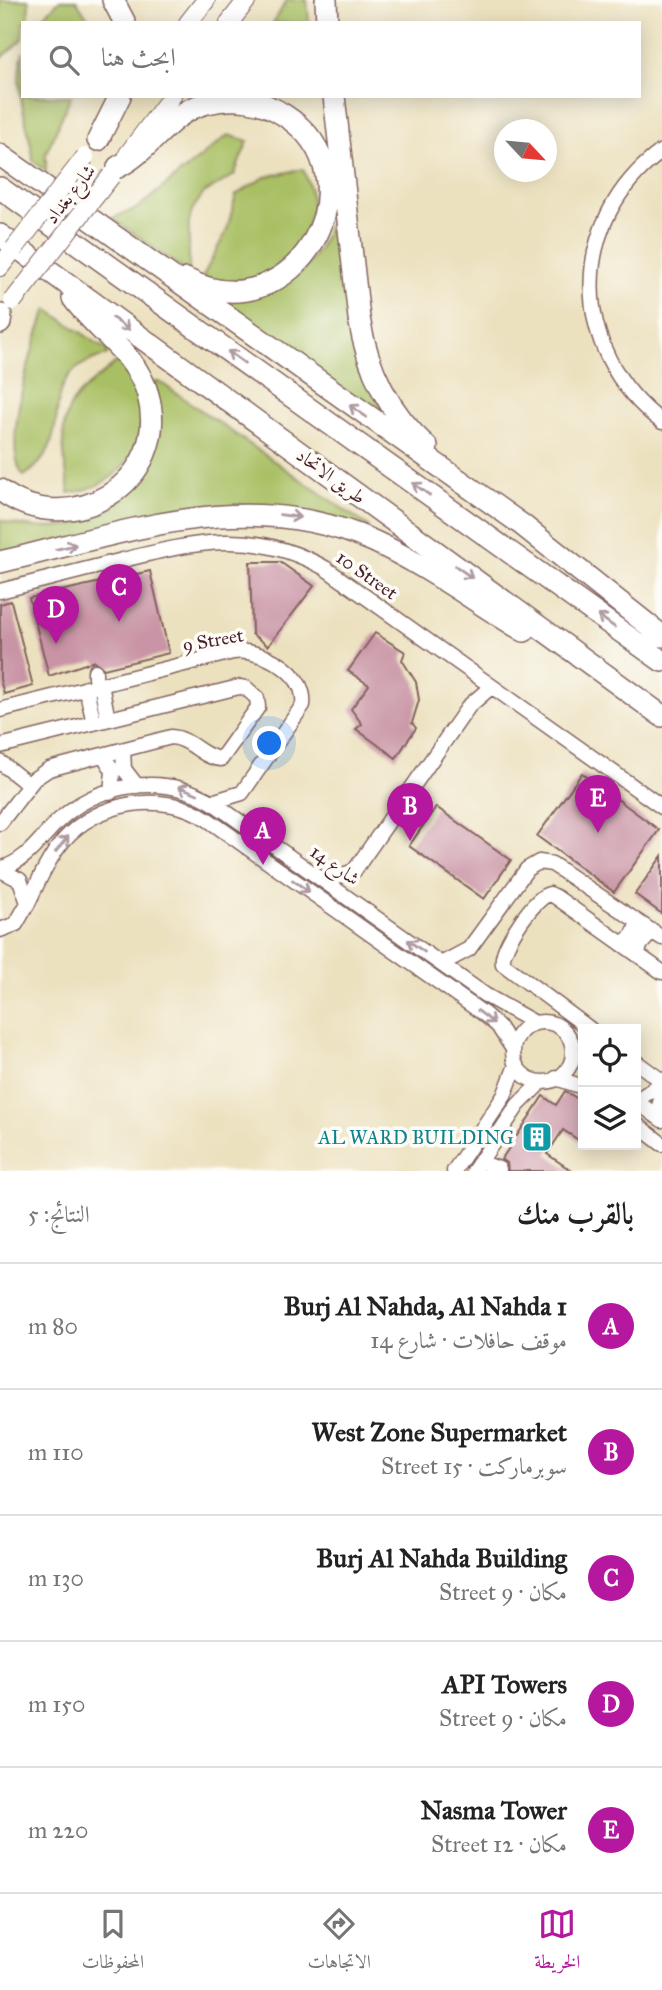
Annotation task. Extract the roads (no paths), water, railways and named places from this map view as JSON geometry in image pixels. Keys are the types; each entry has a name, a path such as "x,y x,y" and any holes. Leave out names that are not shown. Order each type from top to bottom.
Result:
{"highway":[{"path":"113,0 124,21"},
{"path":"326,0 327,21"},
{"path":"98,140 119,98"},
{"path":"334,98 359,318 370,364 390,405 408,429 475,491"},
{"path":"114,171 145,150 184,112 208,103 236,100 268,106 296,124 312,142 325,175 327,199 315,241 289,272 262,287 230,291 201,286 131,247"},
{"path":"3,156 200,299 475,491 662,636"},
{"path":"0,188 662,661"},
{"name":"طريق الاتحاد","path":"0,234 65,285 662,716"},
{"path":"0,490 17,501 45,510 85,507 107,497 126,482 146,448 151,407 144,381 129,359 89,320 65,285"},
{"path":"0,562 197,517 245,513 293,516 335,526 375,542 532,635 584,658"}],"main road":[{"path":"190,21 206,0"},
{"path":"231,21 247,0"},
{"name":"شارع بغداد","path":"0,267 130,98"},
{"name":"شارع بغداد","path":"4,314 170,98"}],"street":[{"path":"662,151 645,164 621,191 603,222 593,257 590,293 596,329 610,363 630,393 662,422"},
{"name":"10 Street","path":"0,591 181,546 226,540 256,542 292,552 325,568 662,807"},
{"name":"9 Street","path":"0,710 94,680 233,652 251,652 268,658 297,680 303,701 298,715 242,793"},
{"path":"94,680 101,721"},
{"path":"325,881 354,871 485,683"},
{"path":"0,746 239,687 246,688 257,698 258,707 220,759 211,757 177,737 49,769 29,785 0,822"},
{"path":"123,750 124,769 137,786"},
{"path":"104,755 113,771 111,792"},
{"path":"0,762 29,785"},
{"name":"شارع 14","path":"0,870 32,852 68,812 111,792 137,786 168,784 184,788 212,802 508,1010 535,1023"},
{"path":"212,802 242,793 242,823"},
{"name":"شارع 14","path":"3,932 22,918 62,842 92,817 149,802 180,805 207,819 484,1014 498,1026 513,1049"},
{"path":"441,964 469,949 527,869 539,862 552,864 657,935"},
{"path":"0,870 20,880 28,903"},
{"path":"354,871 355,902"},
{"path":"583,1024 506,968 502,954 539,899 550,894 662,972"},
{"path":"622,944 633,935 638,922"},
{"path":"637,954 644,939 657,935"},
{"path":"466,981 469,949"},
{"path":"487,1167 518,1105 541,1082 556,1078 578,1058 562,1028 553,1024 535,1023 522,1030 513,1049 516,1065 526,1077 541,1082"},
{"path":"454,1171 504,1096 516,1065"},
{"path":"641,1066 662,1082 641,1097"},
{"path":"556,1078 578,1085"},
{"path":"641,1105 659,1118 662,1096"},
{"path":"641,1128 662,1144"}],"place":[{"name":"Burj Al Nahda Building","path":"119,622"},
{"name":"API Towers","path":"56,644"},
{"name":"Nasma Tower","path":"598,833"},
{"name":"West Zone Supermarket","path":"410,841"},
{"name":"Burj Al Nahda, Al Nahda 1","path":"263,865"},
{"name":"AL WARD BUILDING","path":"537,1137"}]}
